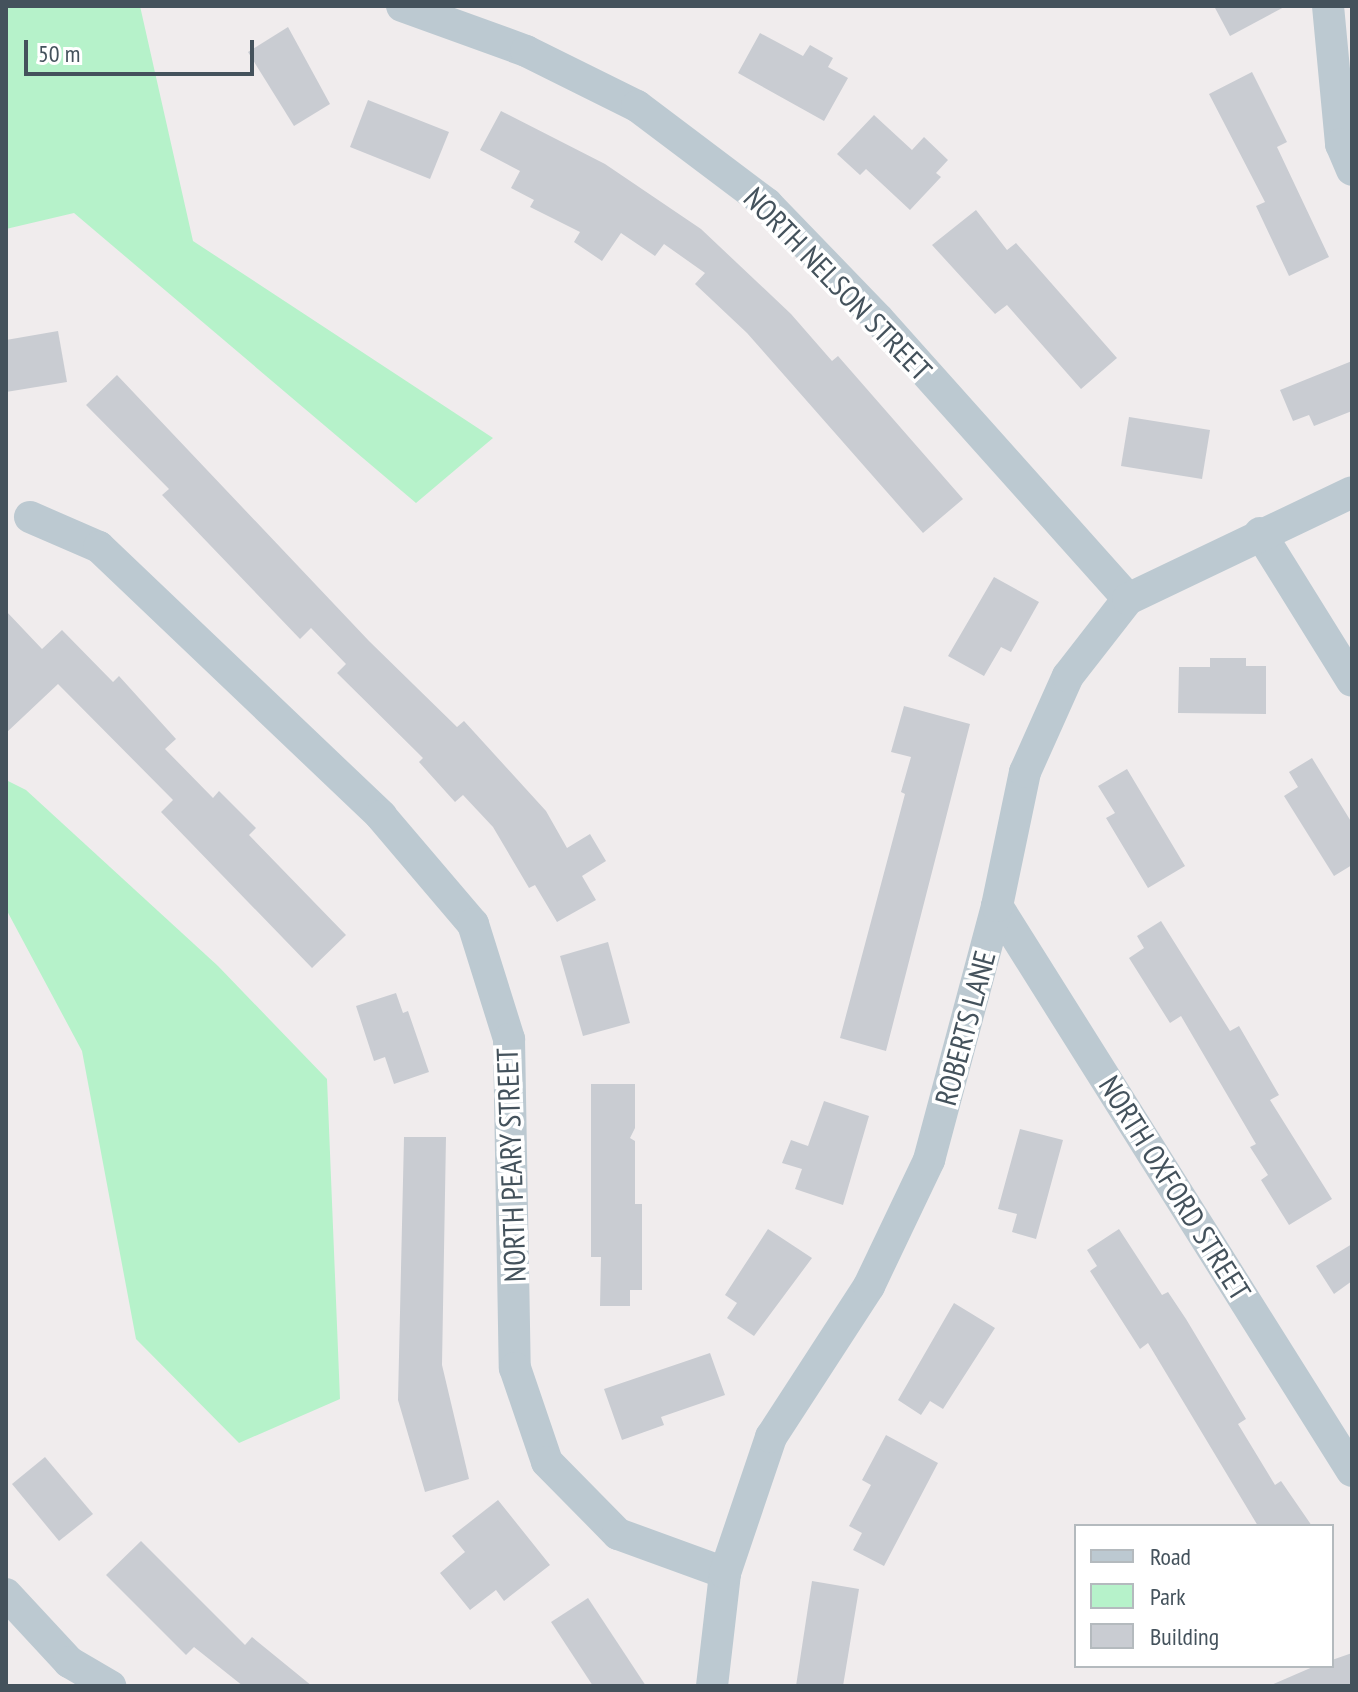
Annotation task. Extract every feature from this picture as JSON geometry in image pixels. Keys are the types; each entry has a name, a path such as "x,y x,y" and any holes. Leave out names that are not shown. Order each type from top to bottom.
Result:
{"street":[{"name":"NORTH NELSON STREET","path":"402,6 526,51 637,106 767,204 878,319 1128,599"},
{"path":"1328,6 1341,144 1352,170"},
{"name":"ROBERTS LANE","path":"712,1686 725,1573 771,1437 869,1286 929,1160 997,906 1025,772 1068,676 1128,599 1260,533 1352,492"},
{"name":"NORTH PEARY STREET","path":"30,517 99,547 381,816 473,924 509,1039 515,1368 547,1462 618,1534 725,1573"},
{"path":"1260,533 1352,681"},
{"name":"NORTH OXFORD STREET","path":"997,906 1352,1471"},
{"path":"6,1594 69,1662 110,1686"}],"green space":[{"path":"6,6 140,6 193,241 493,438 416,503 74,213 6,229"},
{"path":"6,780 26,790 218,966 327,1079 340,1399 239,1443 136,1339 82,1051 6,909"}],"building":[{"path":"1214,6 1286,6 1230,36"},
{"path":"288,27 330,104 294,126 248,52"},
{"path":"760,33 803,56 810,45 833,58 828,67 848,78 824,121 738,73"},
{"path":"1252,72 1287,142 1277,147 1329,257 1289,276 1256,206 1265,202 1209,94"},
{"path":"368,100 449,132 430,179 350,147"},
{"path":"501,111 605,164 701,229 791,314 832,361 838,356 963,499 923,533 747,333 695,284 705,273 664,244 655,256 621,233 602,261 574,242 580,232 530,207 534,200 511,188 520,171 480,150"},
{"path":"874,115 912,150 924,137 948,160 936,173 941,177 910,210 866,169 860,175 837,154"},
{"path":"976,210 1007,250 1016,243 1117,358 1081,389 1007,305 995,314 932,245"},
{"path":"58,331 67,382 6,392 6,340"},
{"path":"1352,361 1352,411 1314,426 1309,415 1293,421 1280,390"},
{"path":"117,375 369,641 457,727 464,721 546,811 567,848 590,834 606,861 582,876 596,900 557,922 535,885 529,888 493,827 463,795 455,802 419,762 423,758 337,673 346,664 311,628 300,639 162,495 169,489 86,405"},
{"path":"1129,417 1210,430 1202,479 1121,466"},
{"path":"994,577 1039,602 1011,652 1001,647 984,676 948,656"},
{"path":"6,611 42,649 62,630 113,682 119,676 176,739 165,749 213,798 219,791 256,828 249,835 346,935 312,968 161,812 173,800 58,684 6,733"},
{"path":"1210,658 1246,658 1246,666 1266,666 1266,714 1178,713 1179,667 1210,667"},
{"path":"904,706 970,724 886,1051 840,1038 905,794 901,792 911,757 891,752"},
{"path":"1312,758 1352,823 1352,865 1334,876 1284,796 1298,787 1289,772"},
{"path":"1127,769 1185,866 1148,888 1106,818 1115,813 1098,786"},
{"path":"1161,921 1230,1031 1239,1026 1279,1095 1270,1100 1332,1199 1289,1225 1261,1180 1268,1175 1250,1147 1256,1144 1181,1016 1170,1023 1129,958 1144,948 1137,936"},
{"path":"608,942 630,1023 583,1036 560,956"},
{"path":"396,993 403,1013 408,1011 429,1072 394,1084 385,1057 374,1061 356,1006"},
{"path":"591,1084 635,1084 635,1128 630,1138 635,1141 635,1204 642,1204 642,1290 630,1290 630,1306 600,1306 601,1257 591,1257"},
{"path":"824,1101 869,1116 843,1205 795,1189 802,1169 782,1163 791,1140 808,1146"},
{"path":"1020,1129 1063,1140 1036,1239 1012,1232 1017,1214 998,1209"},
{"path":"404,1137 446,1137 442,1365 469,1479 425,1492 398,1400"},
{"path":"768,1229 812,1258 754,1336 727,1318 737,1303 725,1295"},
{"path":"1119,1229 1162,1295 1168,1292 1186,1319 1246,1419 1238,1424 1275,1485 1281,1481 1311,1524 1257,1524 1148,1343 1140,1349 1090,1271 1097,1266 1087,1250"},
{"path":"1352,1244 1352,1281 1334,1294 1316,1266"},
{"path":"954,1303 995,1328 943,1409 930,1401 921,1415 898,1400"},
{"path":"710,1353 725,1395 661,1417 664,1425 622,1440 604,1389"},
{"path":"886,1435 938,1463 884,1566 853,1550 862,1533 849,1526 871,1485 862,1480"},
{"path":"45,1457 93,1514 59,1541 12,1484"},
{"path":"498,1500 550,1565 504,1601 496,1590 470,1610 440,1573 465,1552 452,1536"},
{"path":"141,1541 245,1645 252,1637 312,1686 243,1686 194,1647 186,1655 106,1575"},
{"path":"812,1581 859,1589 843,1686 796,1686"},
{"path":"588,1598 646,1686 593,1686 551,1622"},
{"path":"1352,1653 1352,1686 1269,1686 1310,1668 1334,1668 1334,1659"}]}
